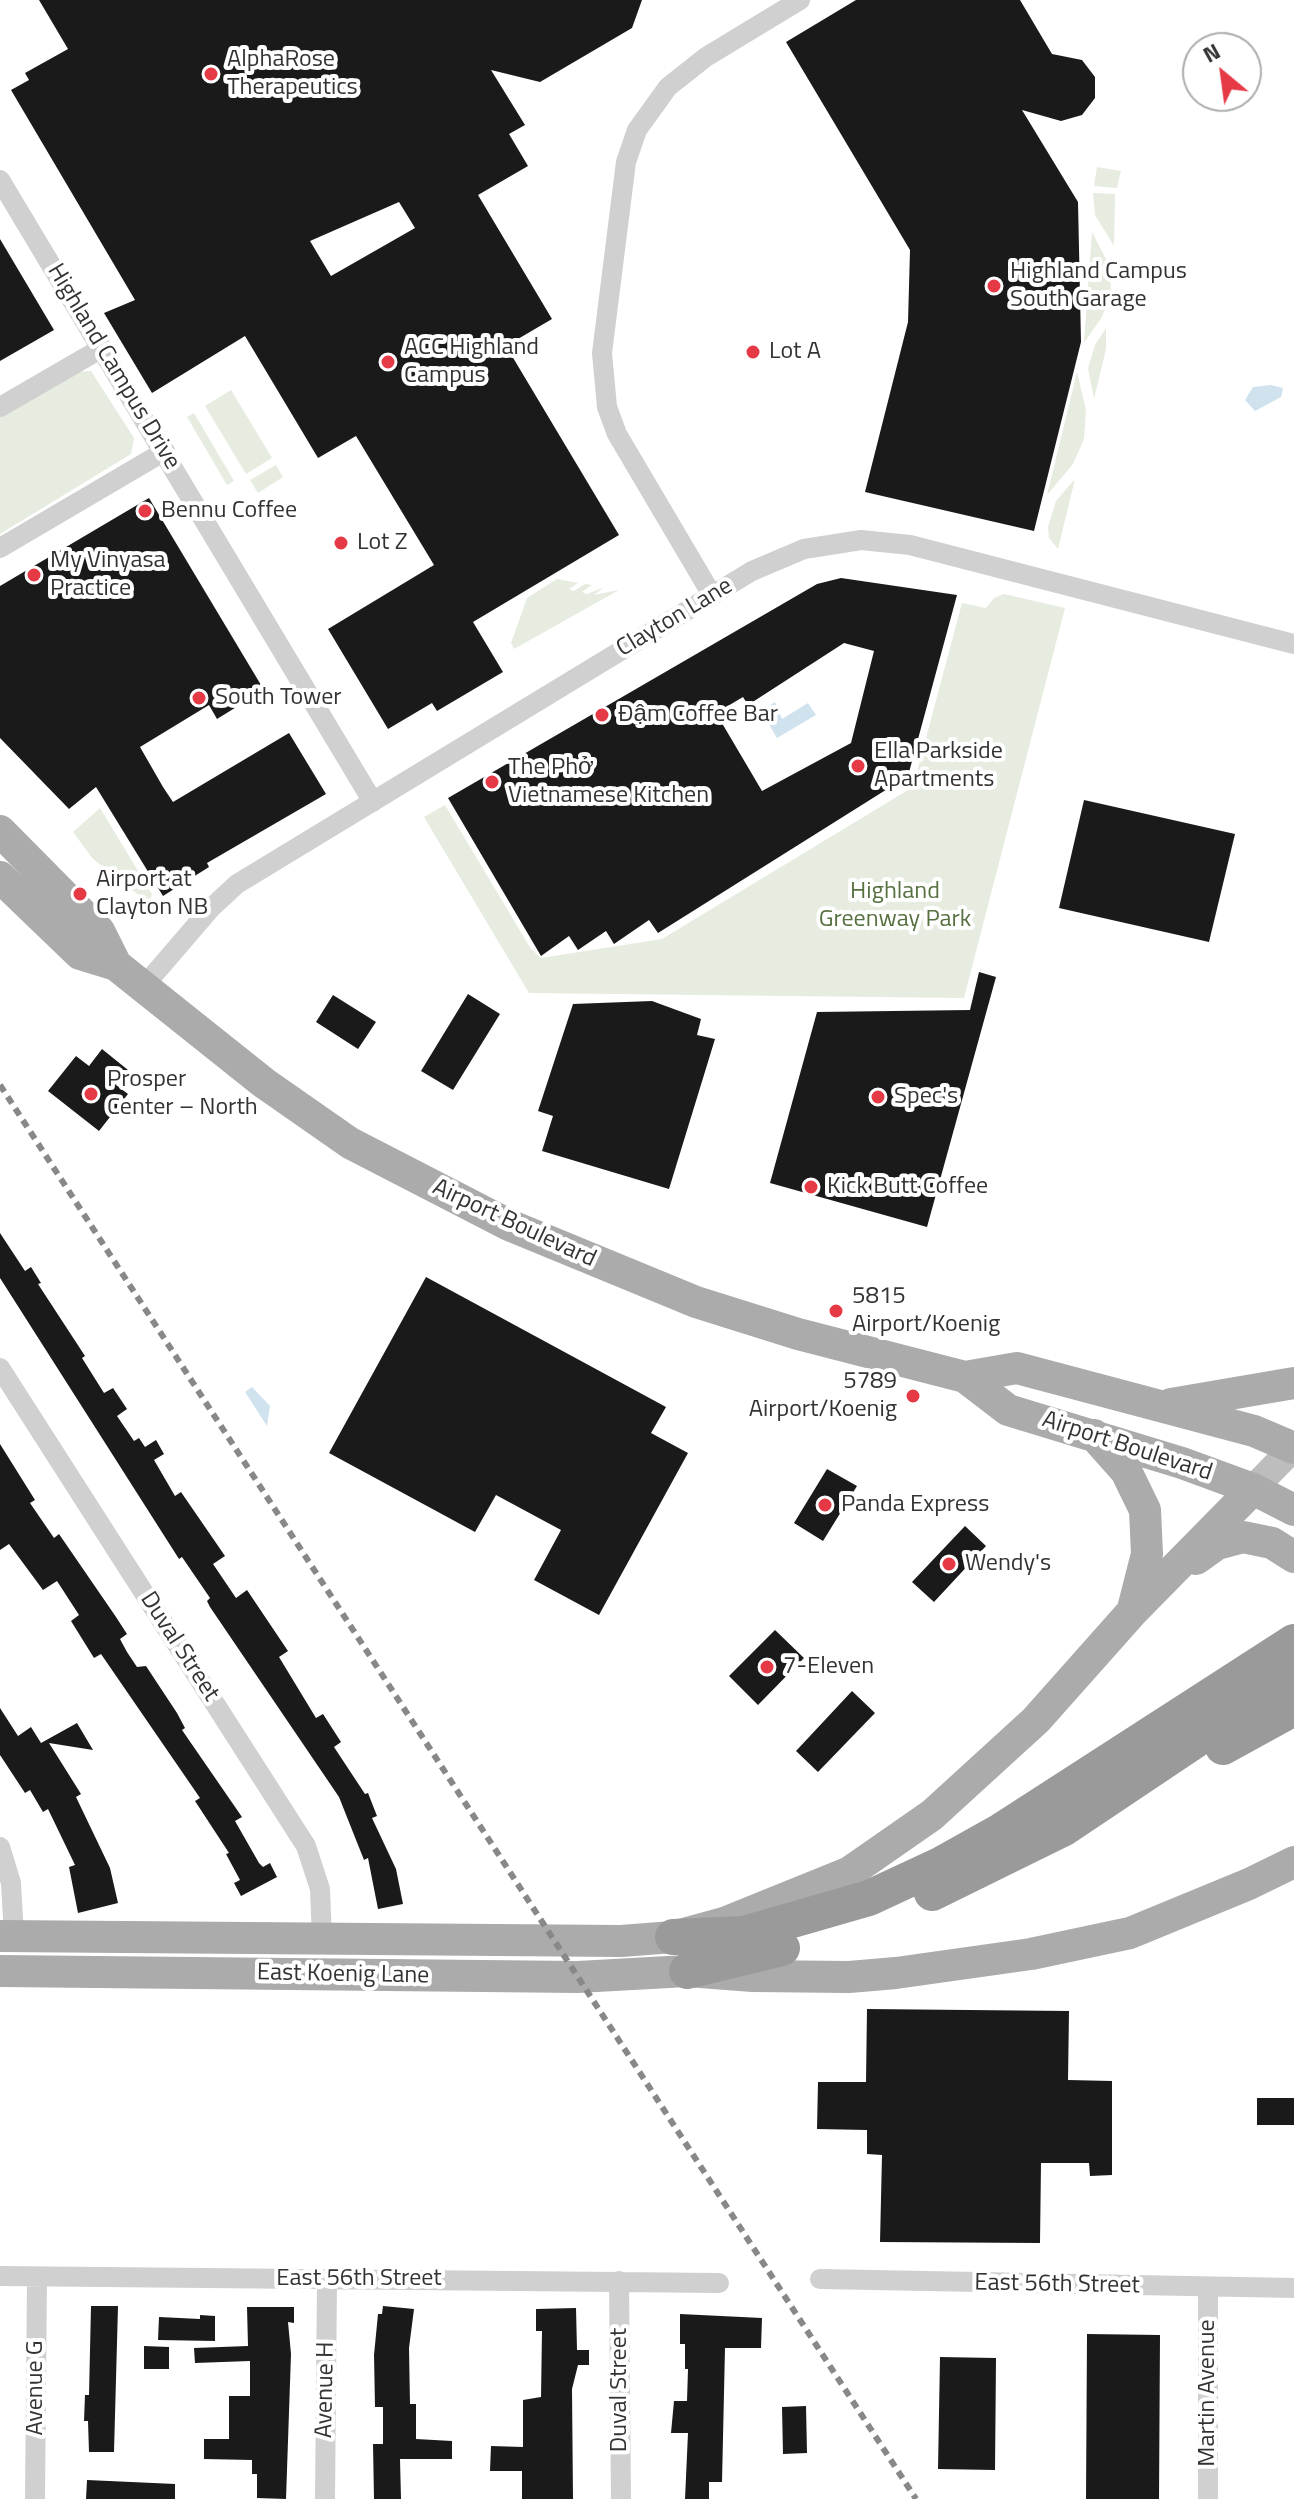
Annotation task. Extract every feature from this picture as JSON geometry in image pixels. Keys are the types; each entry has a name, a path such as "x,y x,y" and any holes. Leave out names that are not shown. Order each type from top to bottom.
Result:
{"highway":[{"path":"673,1937 744,1934 869,1898 942,1864 1001,1831 1293,1653"},
{"path":"1099,1806 1293,1653"},
{"path":"687,1971 772,1952 866,1921 969,1878 1099,1806 1223,1747 1294,1708"}],"main road":[{"name":"Airport Boulevard","path":"0,831 99,931 116,965"},
{"name":"Airport Boulevard","path":"0,877 80,954 116,965 253,1074 350,1143 509,1225 696,1302 798,1334 965,1377 1008,1410 1094,1435 1253,1489 1294,1510"},
{"name":"Airport Boulevard","path":"965,1377 1017,1368 1165,1405 1254,1431 1294,1447"},
{"path":"1165,1405 1294,1383"},
{"path":"1094,1435 1126,1471 1145,1510 1147,1554 1132,1612"},
{"path":"1132,1612 1294,1447"},
{"path":"1132,1612 1217,1544 1243,1537 1272,1543 1294,1557"},
{"name":"East Koenig Lane","path":"7,1936 621,1941 673,1937 724,1923 850,1872 932,1815 1036,1720 1132,1612"},
{"name":"East Koenig Lane","path":"0,1971 578,1977 687,1971 849,1977 1031,1954 1130,1933 1294,1862"}],"street":[{"path":"712,595 617,434 607,407 602,353 626,162 637,130 668,87 706,57 800,0"},
{"name":"Highland Campus Drive","path":"0,180 373,802"},
{"path":"0,407 102,348"},
{"path":"0,548 165,451"},
{"name":"Clayton Lane","path":"144,986 211,908 237,884 752,571 804,549 861,540 910,545 1294,644"},
{"name":"Duval Street","path":"0,1368 306,1846 320,1889 322,1939"},
{"path":"0,1847 11,1883 7,1936"},
{"name":"East 56th Street","path":"0,2276 719,2283"},
{"name":"Avenue G","path":"35,2499 37,2277"},
{"name":"East 56th Street","path":"820,2279 1294,2288"},
{"name":"Avenue H","path":"325,2499 327,2280"},
{"name":"Duval Street","path":"619,2281 621,2499"},
{"name":"Martin Avenue","path":"1208,2287 1208,2499"}],"green space":[{"path":"1097,167 1121,171 1117,188 1094,186"},
{"path":"1093,193 1115,194 1114,246 1095,215"},
{"path":"1092,232 1109,265 1111,291 1102,317 1084,343"},
{"path":"1106,328 1106,349 1094,399 1088,368 1095,345"},
{"path":"91,371 134,438 131,454 0,534 0,417 75,372"},
{"path":"1077,372 1086,410 1084,439 1073,464 1047,495"},
{"path":"231,390 272,458 246,474 205,406"},
{"path":"194,413 234,481 227,485 187,417"},
{"path":"276,465 283,477 258,493 250,480"},
{"path":"1074,480 1058,549 1049,538 1048,527 1056,501"},
{"path":"557,579 578,583 569,589 574,591 585,584 592,585 582,592 587,594 604,587 594,595 619,590 514,649 511,643 527,598"},
{"name":"Highland Greenway Park","path":"1004,594 1065,608 964,998 529,993 424,817 445,805 531,949 541,958 662,939 913,787 962,603 986,608 994,598"},
{"path":"100,808 152,894 149,903 93,859 73,832"}],"water":[{"path":"1271,385 1283,388 1281,397 1255,411 1245,400 1253,387"},
{"path":"775,702 782,719 808,703 816,715 777,738 761,711"},
{"path":"252,1387 270,1406 267,1426 245,1392"}],"building":[{"name":"ACC Highland Campus","path":"39,0 642,0 632,28 540,82 491,70 525,125 509,134 528,166 478,195 552,319 506,346 619,535 473,622 503,672 437,711 432,703 388,729 328,629 434,565 356,436 318,458 245,336 152,393 104,313 135,300 11,90 29,80 25,73 68,49","holes":["399,202 415,228 331,276 310,241"]},
{"name":"Highland Campus South Garage","path":"856,0 1020,0 1052,54 1082,60 1095,77 1095,98 1082,115 1061,121 1022,110 1078,202 1081,342 1034,531 865,492 908,322 910,250 786,42"},
{"path":"0,239 54,330 0,361"},
{"name":"South Tower","path":"149,498 264,690 217,719 209,705 140,747 163,787 173,802 289,733 326,794 207,863 209,867 163,896 96,787 69,809 0,738 0,586"},
{"name":"Ella Parkside Apartments","path":"841,578 957,595 908,776 658,933 649,920 614,944 606,931 578,950 569,936 541,956 448,798 817,584","holes":["844,643 874,651 851,743 762,791 716,713 743,697 748,705"]},
{"path":"1084,800 1235,834 1209,942 1059,908"},
{"name":"Spec's","path":"979,972 996,977 927,1227 770,1183 817,1012 970,1010"},
{"path":"468,994 500,1014 453,1090 421,1071"},
{"path":"333,995 376,1022 358,1049 316,1022"},
{"path":"652,1001 701,1019 697,1035 715,1039 669,1189 542,1151 553,1116 538,1111 573,1004"},
{"path":"102,1049 128,1070 116,1085 128,1094 99,1131 48,1091 76,1056 89,1066"},
{"path":"0,1233 25,1271 31,1267 41,1283 38,1284 85,1356 82,1358 104,1393 113,1388 127,1409 117,1416 134,1441 139,1438 145,1447 156,1440 164,1454 154,1460 175,1496 181,1492 225,1556 213,1564 236,1598 247,1590 288,1651 279,1657 316,1718 323,1714 341,1742 334,1747 365,1794 368,1793 377,1816 372,1818 396,1869 403,1904 378,1909 368,1858 364,1860 339,1797 210,1607 207,1601 210,1598 182,1557 179,1559 0,1278"},
{"path":"426,1277 666,1407 651,1433 688,1453 599,1615 534,1580 561,1530 496,1495 475,1532 329,1453"},
{"path":"0,1444 35,1500 30,1503 54,1538 59,1534 116,1617 127,1634 120,1639 127,1652 137,1667 146,1666 177,1713 185,1728 182,1730 242,1817 235,1821 259,1863 263,1867 270,1863 277,1877 241,1896 234,1883 240,1880 226,1854 229,1853 195,1801 200,1798 101,1654 94,1658 71,1621 79,1615 57,1581 43,1590 9,1544 0,1550"},
{"name":"Panda Express","path":"827,1469 857,1486 823,1541 794,1523"},
{"name":"Wendy's","path":"965,1526 986,1546 934,1602 912,1582"},
{"name":"7-Eleven","path":"775,1630 804,1658 758,1705 729,1676"},
{"name":"7-Eleven","path":"852,1691 875,1713 818,1772 796,1751"},
{"path":"0,1708 18,1736 31,1727 41,1743 77,1723 93,1750 49,1743 81,1794 76,1797 110,1868 118,1903 78,1913 69,1867 75,1865 48,1809 43,1812 30,1790 25,1793 0,1755"},
{"path":"867,2009 1069,2011 1068,2080 1112,2081 1112,2175 1090,2176 1089,2163 1041,2163 1040,2243 880,2242 882,2155 867,2154 867,2130 817,2129 818,2082 866,2082"},
{"path":"1257,2098 1294,2098 1294,2125 1257,2125"},
{"path":"91,2306 118,2306 114,2452 89,2452 88,2421 84,2421 85,2395 89,2395"},
{"path":"383,2306 414,2309 409,2348 410,2404 416,2404 416,2439 452,2441 452,2459 400,2459 401,2499 374,2499 373,2444 383,2444 383,2407 375,2407 374,2355 378,2314 382,2314"},
{"path":"247,2307 294,2307 294,2323 288,2322 291,2354 286,2499 257,2498 257,2474 252,2474 252,2460 204,2459 204,2439 229,2439 229,2396 250,2396 250,2361 195,2363 194,2348 248,2346"},
{"path":"576,2308 577,2350 589,2350 589,2365 578,2365 572,2389 573,2499 522,2499 522,2471 490,2471 491,2446 523,2447 523,2400 541,2397 542,2331 536,2331 536,2309"},
{"path":"680,2314 762,2318 761,2348 725,2348 722,2482 709,2482 709,2499 685,2499 688,2433 671,2433 674,2401 687,2401 688,2369 685,2369 685,2344 680,2344"},
{"path":"200,2315 215,2316 215,2341 158,2340 159,2317 200,2319"},
{"path":"1087,2334 1160,2335 1159,2499 1086,2499"},
{"path":"144,2346 169,2347 169,2369 144,2369"},
{"path":"940,2357 996,2358 995,2470 938,2469"},
{"path":"806,2406 807,2453 783,2454 782,2407"},
{"path":"87,2480 175,2484 175,2499 86,2499"}],"railway":[{"path":"0,1085 916,2499"}],"place":[{"name":"AlphaRose Therapeutics","path":"211,74"},
{"name":"Highland Campus South Garage","path":"994,286"},
{"name":"Lot A","path":"753,352"},
{"name":"ACC Highland Campus","path":"388,362"},
{"name":"Bennu Coffee","path":"145,511"},
{"name":"Lot Z","path":"341,543"},
{"name":"My Vinyasa Practice","path":"34,575"},
{"name":"South Tower","path":"199,698"},
{"name":"Đậm Coffee Bar","path":"602,715"},
{"name":"Ella Parkside Apartments","path":"858,766"},
{"name":"The Phở Vietnamese Kitchen","path":"492,782"},
{"name":"Airport at Clayton NB","path":"80,894"},
{"name":"Prosper Center – North","path":"91,1094"},
{"name":"Spec's","path":"878,1097"},
{"name":"Kick Butt Coffee","path":"811,1187"},
{"name":"5815 Airport/Koenig","path":"836,1311"},
{"name":"5789 Airport/Koenig","path":"913,1396"},
{"name":"Panda Express","path":"825,1505"},
{"name":"Wendy's","path":"949,1564"},
{"name":"7-Eleven","path":"767,1667"}]}
